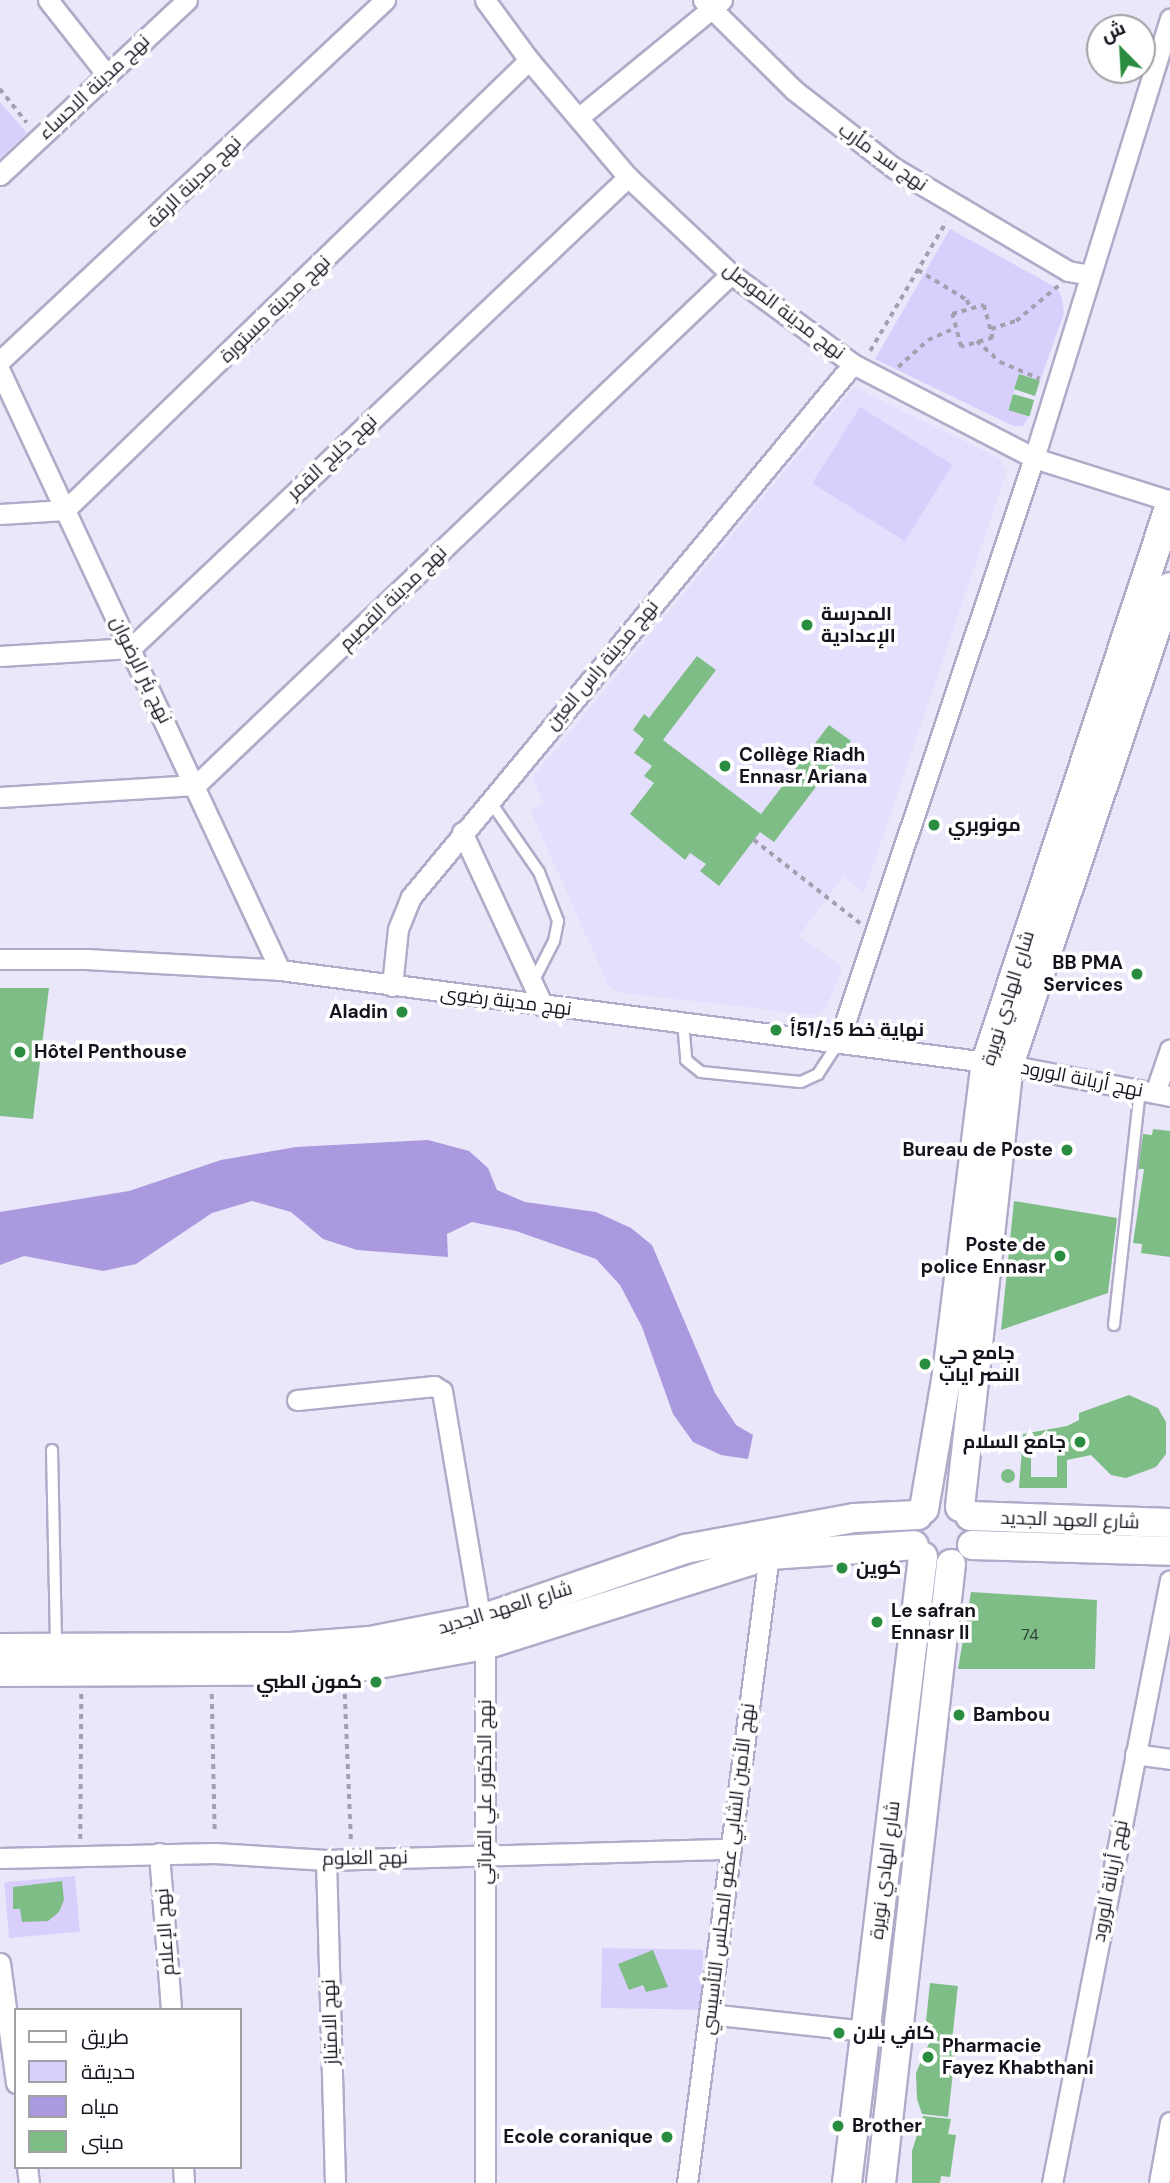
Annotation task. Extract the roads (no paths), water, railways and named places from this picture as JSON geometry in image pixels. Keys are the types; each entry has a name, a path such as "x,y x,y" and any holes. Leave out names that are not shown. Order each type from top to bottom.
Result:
{"main road":[{"name":"شارع الهادي نويرة","path":"965,1512 961,1371 998,1063 1170,503"},
{"name":"شارع الهادي نويرة","path":"998,1063 1170,587"},
{"name":"شارع الهادي نويرة","path":"921,1512 961,1371"},
{"path":"939,1503 965,1512 972,1545 951,1564 919,1551 912,1530 921,1512 939,1503"},
{"name":"شارع العهد الجديد","path":"0,1648 328,1646 424,1633 483,1632 685,1549 855,1518 921,1512"},
{"name":"شارع العهد الجديد","path":"965,1512 1170,1523"},
{"name":"شارع العهد الجديد","path":"972,1545 1170,1551"},
{"name":"شارع الهادي نويرة","path":"847,2183 919,1551"},
{"name":"شارع العهد الجديد","path":"0,1672 344,1670 769,1555 919,1551"},
{"name":"شارع الهادي نويرة","path":"881,2183 951,1564"}],"street":[{"path":"48,0 107,75"},
{"name":"نهج مدينة الاحساء","path":"0,175 187,0"},
{"name":"نهج مدينة الرقة","path":"0,361 384,0"},
{"name":"نهج مدينة الموصل","path":"485,0 529,60 628,177 731,274 857,366 1034,458 1170,503"},
{"path":"578,118 712,4"},
{"name":"نهج سد مأرب","path":"712,4 794,90 857,141 954,206 1068,271 1090,275"},
{"path":"838,1044 872,932 1034,458 1170,19"},
{"name":"نهج مدينة مستورة","path":"65,510 529,60"},
{"name":"نهج خليج القمر","path":"131,648 628,177"},
{"name":"نهج مدينة القصيم","path":"196,785 731,274"},
{"name":"نهج مدينة راس العين","path":"392,986 404,911 462,832 857,366"},
{"name":"نهج بئر الرضوان","path":"0,371 196,785 280,970"},
{"path":"0,514 65,510"},
{"path":"0,656 131,648"},
{"path":"0,797 196,785"},
{"path":"462,832 543,1006"},
{"name":"نهج مدينة رضوى","path":"0,960 86,959 280,970 998,1063"},
{"name":"نهج أريانة الورود","path":"998,1063 1155,1093 1170,1049"},
{"name":"نهج الدكتور علي الفراتي","path":"297,1400 434,1386 442,1391 483,1632 485,2183"},
{"name":"نهج الأمين الشابي عضو المجلس التأسيسي","path":"687,2183 769,1555"},
{"name":"نهج أريانة الورود","path":"1052,2183 1170,1580"},
{"path":"1135,1754 1170,1759"},
{"name":"نهج العلوم","path":"0,1858 215,1853 352,1860 484,1854 731,1849"},
{"name":"نهج الإعلام","path":"159,1853 171,2008"},
{"name":"نهج الامتياز","path":"326,1860 335,2183"},
{"path":"0,1963 14,2069"},
{"path":"709,2014 865,2031"},
{"path":"1159,2183 1170,2122"}],"lane":[{"path":"489,799 539,872 558,922 554,940 533,982"},
{"path":"683,1022 686,1060 701,1072 801,1082 818,1074 838,1044"},
{"path":"1114,1325 1155,1093"},
{"path":"52,1450 56,1649"}],"water":[{"path":"428,1140 469,1151 488,1168 497,1190 525,1202 596,1212 631,1228 652,1245 715,1393 736,1425 753,1435 748,1459 721,1455 693,1442 673,1414 642,1327 620,1285 596,1259 516,1231 472,1222 447,1234 448,1257 357,1250 323,1239 291,1212 252,1201 212,1213 136,1264 103,1271 24,1256 0,1265 0,1212 129,1191 221,1160 296,1147"}],"place":[{"name":"المدرسة الإعدادية","path":"807,625"},
{"name":"Collège Riadh Ennasr Ariana","path":"725,766"},
{"name":"مونوبري","path":"934,825"},
{"name":"BB PMA Services","path":"1137,974"},
{"name":"Aladin","path":"402,1012"},
{"name":"نهاية خط 5د/51أ","path":"776,1030"},
{"name":"Hôtel Penthouse","path":"20,1052"},
{"name":"Bureau de Poste","path":"1067,1150"},
{"name":"Poste de police Ennasr","path":"1060,1256"},
{"name":"جامع حي النصر اياب","path":"925,1364"},
{"name":"جامع السلام","path":"1080,1442"},
{"name":"كوين","path":"842,1568"},
{"name":"Le safran Ennasr II","path":"877,1622"},
{"name":"كمون الطبي","path":"376,1682"},
{"name":"Bambou","path":"959,1715"},
{"name":"كافي بلان","path":"839,2033"},
{"name":"Pharmacie Fayez Khabthani","path":"928,2057"},
{"name":"Brother","path":"838,2126"},
{"name":"Ecole coranique","path":"667,2137"}]}
